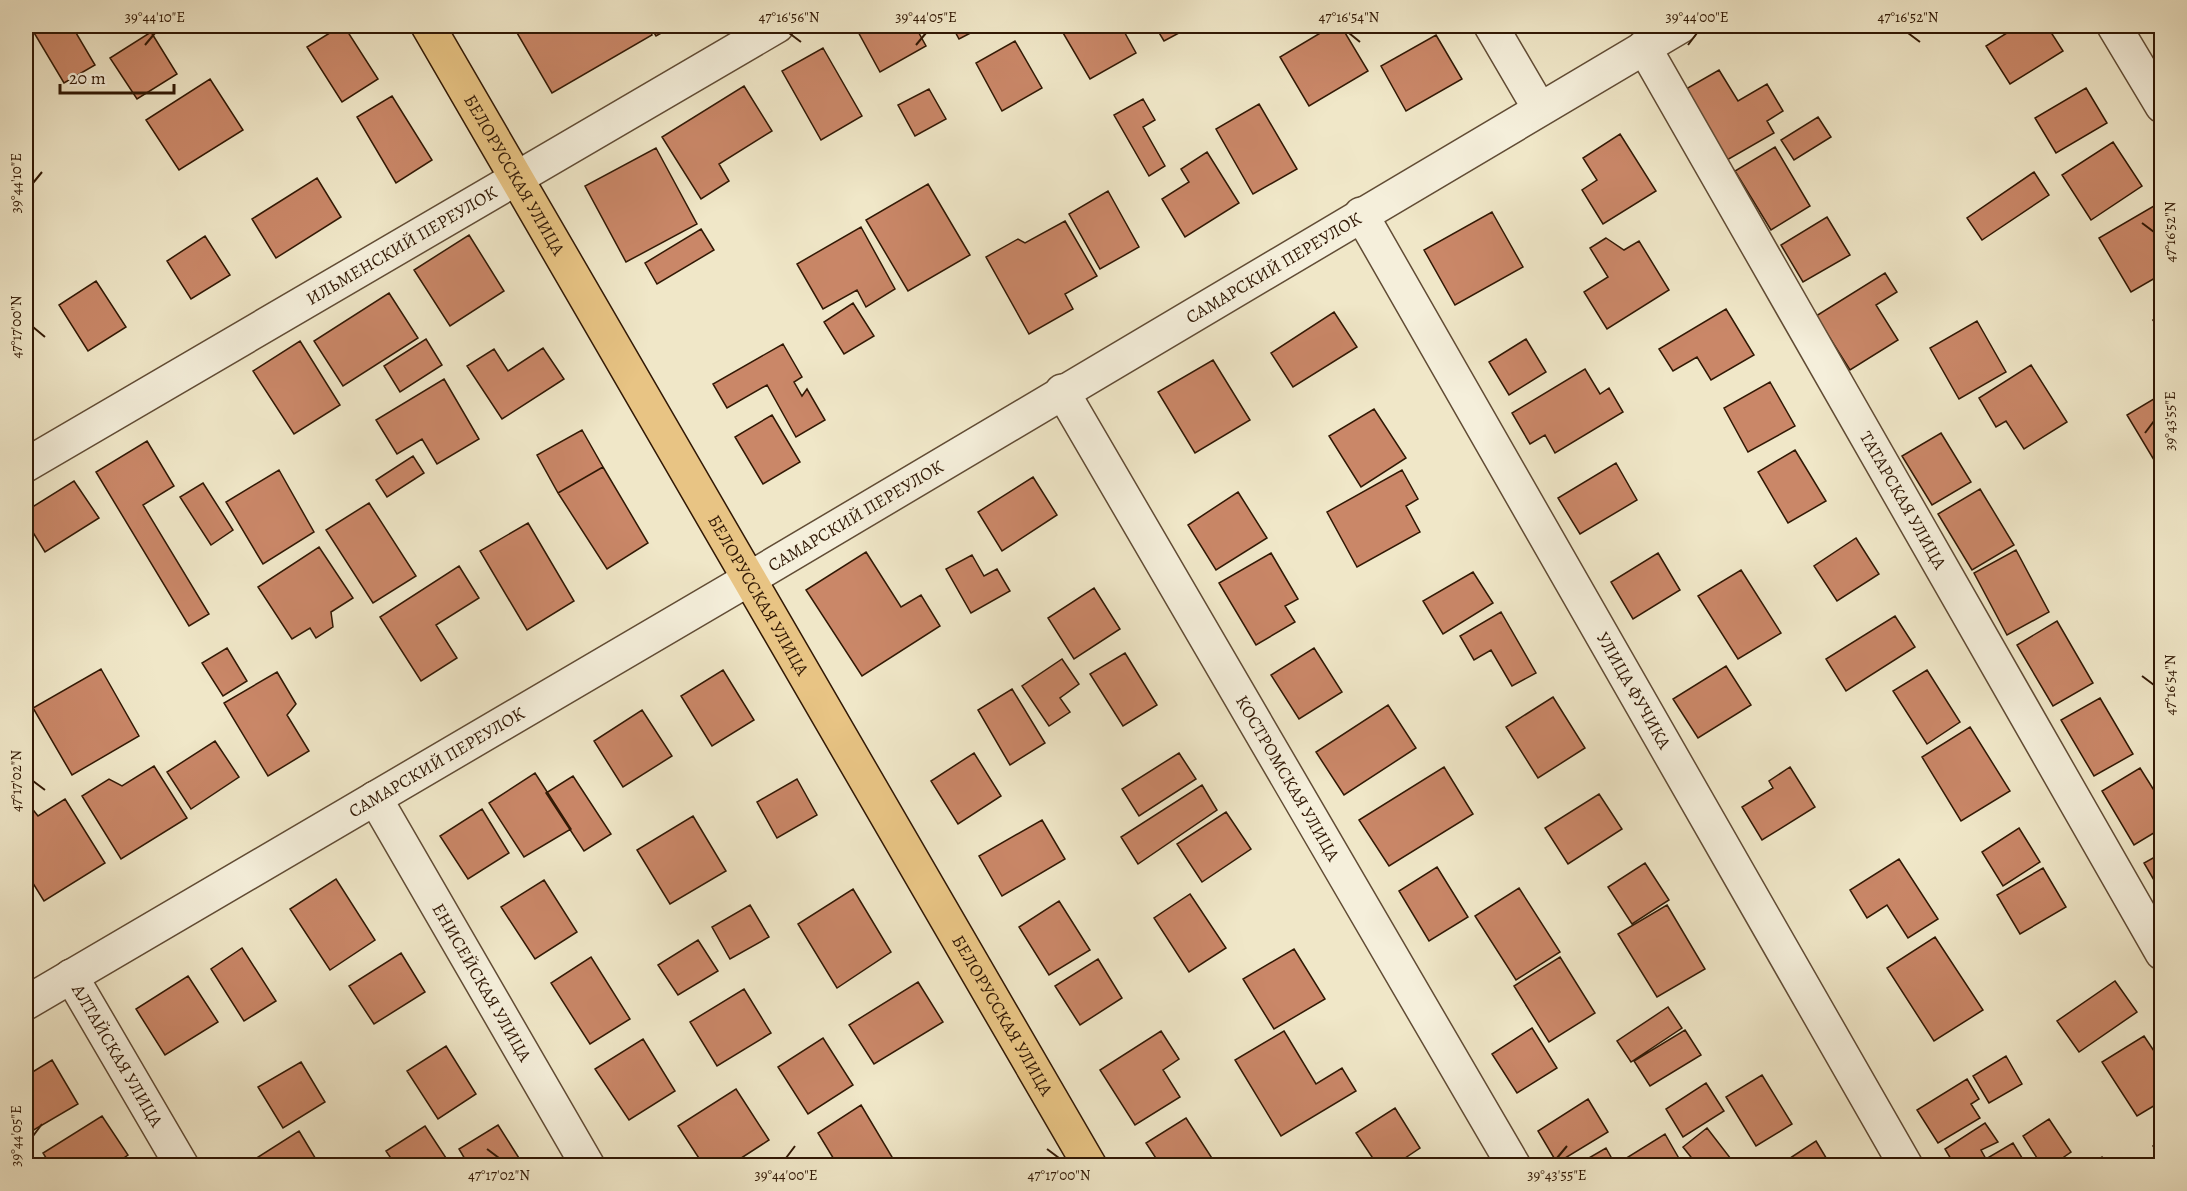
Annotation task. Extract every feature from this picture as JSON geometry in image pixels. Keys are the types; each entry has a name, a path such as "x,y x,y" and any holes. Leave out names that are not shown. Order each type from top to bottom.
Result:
{"main road":[{"name":"БЕЛОРУССКАЯ УЛИЦА","path":"428,26 1089,1166"}],"street":[{"name":"ИЛЬМЕНСКИЙ ПЕРЕУЛОК","path":"26,465 777,26"},
{"path":"1491,26 1539,108"},
{"name":"САМАРСКИЙ ПЕРЕУЛОК","path":"26,1003 748,579 1539,108 1681,26"},
{"path":"2114,26 2162,106"},
{"name":"ТАТАРСКАЯ УЛИЦА","path":"1644,47 2162,953"},
{"name":"УЛИЦА ФУЧИКА","path":"1361,214 1906,1166"},
{"name":"КОСТРОМСКАЯ УЛИЦА","path":"1062,391 1514,1166"},
{"name":"ЕНИСЕЙСКАЯ УЛИЦА","path":"375,798 588,1166"},
{"name":"АЛТАЙСКАЯ УЛИЦА","path":"71,976 182,1166"}],"building":[{"path":"30,26 72,26 95,65 64,83"},
{"path":"344,26 378,79 342,102 307,47"},
{"path":"513,26 647,26 652,35 552,93"},
{"path":"650,26 674,26 656,36"},
{"path":"860,26 915,26 926,46 880,72 856,28"},
{"path":"952,26 984,26 959,39"},
{"path":"1059,26 1121,26 1136,53 1090,79"},
{"path":"1155,26 1192,26 1164,41"},
{"path":"1332,26 1341,26 1368,71 1309,106 1280,57"},
{"path":"1523,26 1541,26 1527,33"},
{"path":"2018,26 2047,26 2063,51 2010,84 1986,46"},
{"path":"151,32 177,74 137,99 110,58"},
{"path":"1436,35 1462,79 1406,111 1381,66"},
{"path":"1015,41 1042,88 1002,111 976,63"},
{"path":"823,48 862,116 821,140 782,71"},
{"path":"1719,70 1738,101 1767,84 1783,111 1767,121 1774,133 1727,160 1686,89"},
{"path":"210,79 243,130 179,170 146,120"},
{"path":"744,86 772,131 719,164 729,181 701,199 662,137"},
{"path":"2086,88 2107,123 2056,153 2035,118"},
{"path":"929,89 946,119 915,136 898,105"},
{"path":"392,96 432,160 396,183 357,117"},
{"path":"1143,99 1155,120 1143,127 1165,166 1149,176 1114,115"},
{"path":"1259,104 1297,169 1253,194 1216,129"},
{"path":"1818,117 1831,137 1794,160 1781,140"},
{"path":"1620,134 1656,191 1603,224 1582,190 1597,180 1583,158"},
{"path":"2113,142 2142,186 2091,220 2062,175"},
{"path":"1775,147 1810,206 1771,230 1735,171"},
{"path":"656,148 697,224 626,262 585,186"},
{"path":"1207,152 1239,203 1185,237 1162,199 1189,182 1181,169"},
{"path":"2034,172 2049,195 1982,240 1967,218"},
{"path":"317,178 341,217 276,258 252,219"},
{"path":"928,184 970,255 908,291 866,220"},
{"path":"1108,191 1139,247 1100,269 1069,214"},
{"path":"2159,203 2162,208 2162,274 2131,292 2099,238"},
{"path":"1492,212 1523,267 1455,305 1424,250"},
{"path":"1827,217 1850,255 1803,282 1781,245"},
{"path":"1065,221 1097,276 1065,294 1073,309 1029,334 986,257 1018,239 1025,243"},
{"path":"861,227 895,289 866,307 857,290 823,309 797,264"},
{"path":"701,229 714,250 657,284 645,263"},
{"path":"469,235 504,291 450,326 414,270"},
{"path":"205,236 230,275 191,299 167,261"},
{"path":"1606,238 1624,250 1639,241 1669,290 1607,329 1584,292 1608,277 1590,248"},
{"path":"1885,273 1897,292 1876,305 1898,340 1850,370 1816,316"},
{"path":"96,281 126,327 88,351 59,305"},
{"path":"389,293 418,338 343,386 314,341"},
{"path":"853,303 874,336 844,354 824,322"},
{"path":"1726,309 1754,355 1711,380 1697,357 1673,371 1659,349"},
{"path":"1334,312 1357,347 1293,387 1271,353"},
{"path":"2162,316 2162,335 2153,320"},
{"path":"1977,321 2006,372 1959,399 1930,348"},
{"path":"426,339 442,365 400,392 384,366"},
{"path":"1526,339 1546,372 1509,395 1489,362"},
{"path":"300,341 340,405 294,434 253,371"},
{"path":"783,344 802,377 794,382 802,396 807,389 825,420 796,437 767,385 727,408 713,384"},
{"path":"543,348 564,379 502,419 467,366 494,349 508,371"},
{"path":"1213,360 1250,420 1195,453 1158,392"},
{"path":"2031,365 2067,422 2024,449 2006,421 1996,427 1979,398"},
{"path":"1585,369 1600,394 1609,388 1623,412 1555,453 1545,435 1530,444 1512,413"},
{"path":"444,379 479,439 437,464 422,439 397,454 376,420"},
{"path":"1770,382 1795,426 1748,452 1724,408"},
{"path":"2162,394 2162,455 2154,460 2127,415"},
{"path":"1374,409 1406,458 1361,487 1329,436"},
{"path":"772,415 800,462 763,484 735,437"},
{"path":"582,430 603,467 558,493 537,455"},
{"path":"1941,433 1971,482 1932,505 1902,456"},
{"path":"147,441 174,486 143,505 209,614 189,626 96,472"},
{"path":"1795,450 1826,501 1788,523 1758,472"},
{"path":"413,456 424,473 387,497 376,480"},
{"path":"1616,463 1637,500 1580,534 1558,498"},
{"path":"603,467 648,543 607,569 558,493"},
{"path":"279,470 314,532 263,564 226,502"},
{"path":"1402,470 1418,499 1406,506 1420,532 1357,567 1327,512"},
{"path":"1033,477 1057,515 1002,551 978,512"},
{"path":"74,481 99,518 45,552 26,521 26,511"},
{"path":"203,483 233,530 211,545 180,497"},
{"path":"1980,489 2014,545 1972,570 1938,514"},
{"path":"1238,492 1267,538 1216,570 1188,525"},
{"path":"369,503 416,576 373,603 326,530"},
{"path":"528,523 574,601 527,630 480,551"},
{"path":"1856,538 1879,574 1837,601 1814,566"},
{"path":"319,547 353,598 331,612 333,627 316,638 310,628 292,639 258,587"},
{"path":"2016,550 2049,612 2007,635 1974,573"},
{"path":"866,552 901,607 921,595 940,626 862,676 806,590"},
{"path":"1271,553 1298,599 1285,606 1295,622 1256,645 1219,583"},
{"path":"1658,553 1680,590 1633,619 1611,582"},
{"path":"972,555 984,576 997,569 1010,591 971,613 946,569"},
{"path":"459,566 479,598 436,625 457,658 421,681 380,617"},
{"path":"1741,570 1781,633 1738,659 1698,596"},
{"path":"1473,572 1493,603 1443,634 1423,601"},
{"path":"1094,588 1120,629 1074,659 1048,618"},
{"path":"1501,612 1536,673 1512,686 1491,650 1474,660 1460,636"},
{"path":"1895,616 1915,647 1846,691 1826,659"},
{"path":"2057,621 2093,683 2053,706 2017,645"},
{"path":"227,648 247,681 223,696 202,663"},
{"path":"1314,648 1342,692 1299,719 1271,675"},
{"path":"1125,653 1157,705 1123,726 1090,674"},
{"path":"1062,659 1079,684 1060,698 1070,712 1049,726 1022,686"},
{"path":"1726,666 1751,705 1698,738 1673,699"},
{"path":"101,669 139,736 72,775 33,708"},
{"path":"723,670 754,720 712,746 681,696"},
{"path":"1927,670 1960,722 1927,744 1893,691"},
{"path":"277,672 296,704 287,715 309,751 268,776 224,703"},
{"path":"1012,689 1045,743 1010,765 978,710"},
{"path":"1553,697 1585,748 1538,778 1506,727"},
{"path":"2100,698 2133,754 2094,776 2061,720"},
{"path":"1388,705 1416,748 1344,795 1316,752"},
{"path":"642,710 672,756 623,787 594,741"},
{"path":"1970,727 2010,791 1961,821 1922,757"},
{"path":"215,741 239,777 191,809 167,772"},
{"path":"974,753 1001,796 958,824 931,781"},
{"path":"1179,753 1196,779 1139,816 1122,789"},
{"path":"154,766 187,818 121,859 82,796 109,779 122,786"},
{"path":"1444,767 1473,814 1389,866 1359,820"},
{"path":"1790,767 1815,807 1762,840 1742,807 1773,788 1769,781"},
{"path":"2140,768 2162,803 2162,828 2134,845 2102,791"},
{"path":"535,773 571,829 524,857 489,803"},
{"path":"573,776 611,834 584,851 546,793"},
{"path":"797,779 817,815 777,838 757,802"},
{"path":"1202,785 1217,810 1138,864 1121,837"},
{"path":"1599,794 1622,829 1568,864 1545,828"},
{"path":"65,799 105,863 44,901 26,872 26,801 38,816"},
{"path":"482,809 509,853 468,879 440,836"},
{"path":"1226,812 1251,849 1202,882 1177,844"},
{"path":"693,816 726,871 670,904 637,850"},
{"path":"1042,820 1065,859 1002,896 979,856"},
{"path":"2019,828 2040,862 2003,886 1982,852"},
{"path":"2162,853 2162,894 2144,863"},
{"path":"1899,859 1938,919 1908,938 1887,905 1867,918 1850,890"},
{"path":"1645,863 1669,900 1632,924 1608,887"},
{"path":"1437,867 1468,917 1429,941 1399,891"},
{"path":"2043,868 2066,907 2020,934 1997,895"},
{"path":"336,879 375,940 330,970 290,909"},
{"path":"544,880 577,932 535,959 501,907"},
{"path":"1519,888 1560,952 1516,980 1475,916"},
{"path":"853,889 891,952 837,988 798,924"},
{"path":"1190,894 1226,948 1189,972 1154,918"},
{"path":"1059,901 1090,950 1049,975 1019,927"},
{"path":"750,905 769,937 730,959 712,927"},
{"path":"1667,905 1705,969 1657,997 1618,934"},
{"path":"1935,937 1983,1010 1934,1041 1887,968"},
{"path":"698,940 718,971 678,995 658,965"},
{"path":"242,948 276,1001 244,1021 211,969"},
{"path":"1294,949 1325,999 1274,1029 1243,979"},
{"path":"401,953 425,992 374,1024 349,986"},
{"path":"591,957 630,1019 590,1044 551,983"},
{"path":"1560,957 1595,1013 1549,1042 1514,986"},
{"path":"1098,959 1122,998 1080,1025 1055,986"},
{"path":"188,976 218,1022 165,1055 136,1009"},
{"path":"2115,981 2137,1012 2079,1052 2057,1021"},
{"path":"918,982 943,1022 874,1064 849,1025"},
{"path":"744,989 771,1033 717,1066 690,1022"},
{"path":"1668,1007 1682,1028 1631,1062 1617,1041"},
{"path":"1532,1028 1557,1068 1517,1093 1492,1054"},
{"path":"1685,1030 1701,1055 1650,1086 1634,1061"},
{"path":"1161,1031 1179,1059 1163,1070 1180,1097 1135,1125 1100,1070"},
{"path":"1284,1031 1316,1084 1342,1068 1356,1091 1281,1136 1235,1060"},
{"path":"2144,1036 2162,1063 2162,1101 2137,1116 2102,1062"},
{"path":"823,1038 853,1085 808,1114 778,1067"},
{"path":"643,1039 675,1091 629,1120 595,1069"},
{"path":"446,1046 476,1094 438,1119 407,1071"},
{"path":"2006,1056 2022,1084 1989,1103 1973,1076"},
{"path":"52,1060 78,1104 32,1131 26,1121 26,1076"},
{"path":"301,1062 325,1102 283,1128 258,1087"},
{"path":"1762,1075 1792,1124 1756,1146 1726,1097"},
{"path":"1967,1079 1979,1099 1971,1104 1980,1118 1938,1143 1917,1110"},
{"path":"1706,1083 1724,1111 1683,1137 1666,1109"},
{"path":"736,1089 769,1140 729,1166 704,1166 678,1126"},
{"path":"1588,1099 1608,1132 1557,1163 1538,1131"},
{"path":"861,1105 892,1157 879,1166 838,1166 818,1133"},
{"path":"1395,1108 1420,1148 1393,1166 1378,1166 1356,1133"},
{"path":"102,1116 128,1155 112,1166 51,1166 43,1153"},
{"path":"1186,1118 1217,1166 1161,1166 1146,1143"},
{"path":"2049,1119 2071,1152 2051,1166 2042,1166 2023,1136"},
{"path":"1985,1123 1998,1142 1981,1150 1986,1159 2013,1143 2027,1166 1955,1166 1945,1149"},
{"path":"498,1125 524,1166 469,1166 459,1149"},
{"path":"425,1126 448,1161 440,1166 396,1166 386,1151"},
{"path":"1707,1128 1731,1159 1722,1166 1698,1166 1683,1147"},
{"path":"299,1131 320,1166 259,1166 255,1159"},
{"path":"1665,1134 1681,1162 1675,1166 1622,1166 1620,1162"},
{"path":"2162,1140 2162,1159 2153,1146"},
{"path":"1816,1141 1831,1166 1778,1166"},
{"path":"1606,1148 1616,1166 1575,1166"},
{"path":"2156,1156 2162,1166 2141,1166"},
{"path":"2102,1157 2108,1166 2088,1166"}]}
